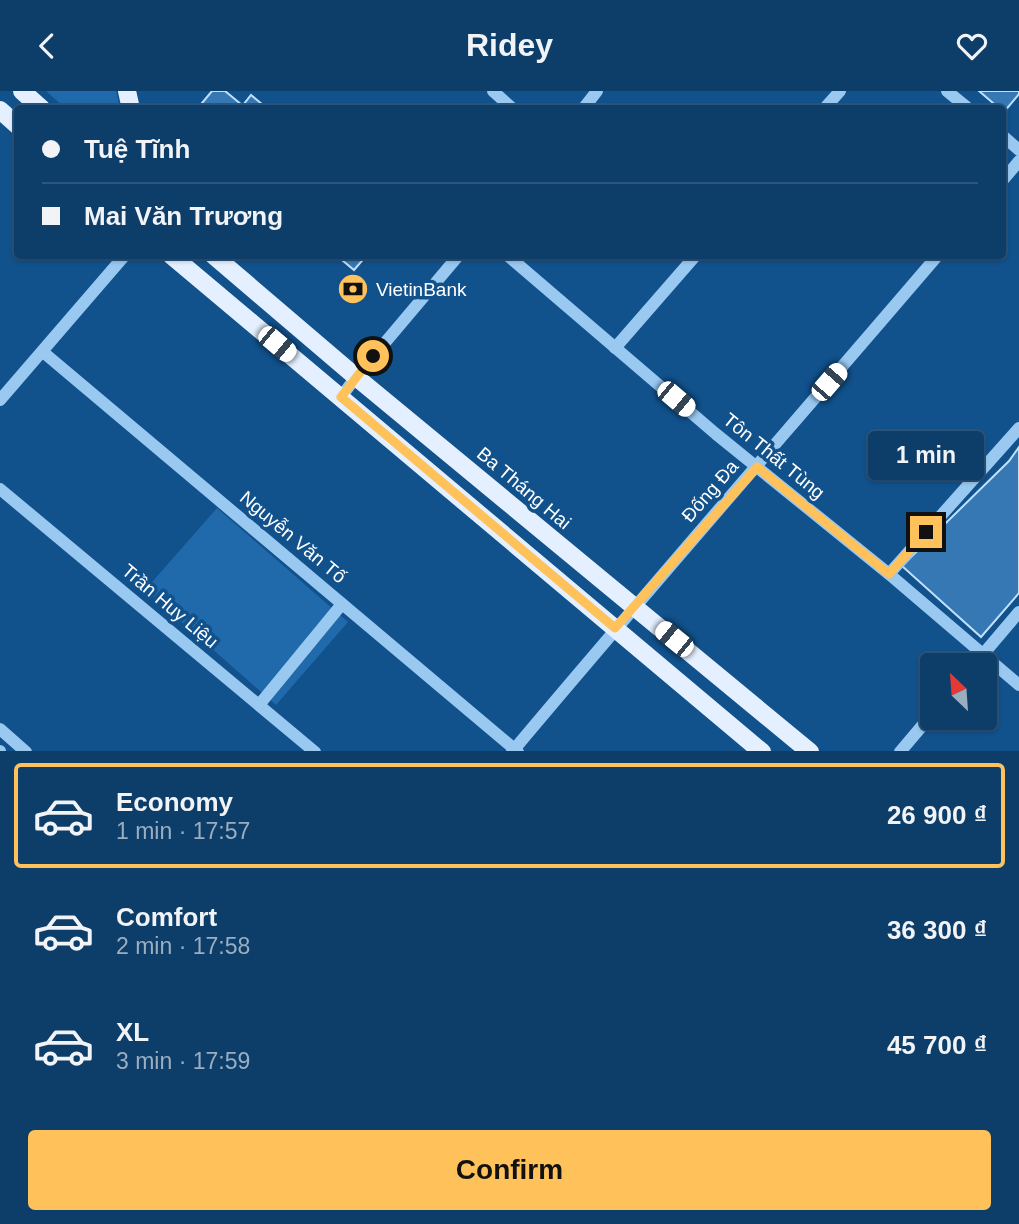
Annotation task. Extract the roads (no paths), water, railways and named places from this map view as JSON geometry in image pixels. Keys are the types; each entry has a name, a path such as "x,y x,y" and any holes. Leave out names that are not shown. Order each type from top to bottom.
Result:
{"main road":[{"path":"14,122 0,109 11,100 15,91"},
{"path":"22,91 38,105"},
{"path":"176,259 762,751"},
{"name":"Ba Tháng Hai","path":"218,259 356,377 810,751"}],"street":[{"path":"493,91 509,105"},
{"path":"586,105 597,91"},
{"path":"828,105 840,91"},
{"path":"947,91 964,105"},
{"path":"1006,176 1019,161"},
{"path":"0,400 122,259"},
{"path":"341,397 456,259"},
{"name":"Tôn Thất Tùng","path":"512,259 982,653"},
{"path":"615,348 693,259"},
{"name":"Đống Đa","path":"514,750 615,628 935,259"},
{"name":"Nguyễn Văn Tố","path":"43,352 514,750"},
{"path":"889,574 1019,428"},
{"name":"Trần Huy Liệu","path":"0,489 315,751"},
{"path":"259,705 342,604"},
{"path":"984,653 1019,612"},
{"name":"Tôn Thất Tùng","path":"998,667 1019,685"},
{"path":"900,751 920,728"},
{"path":"0,729 26,751"}],"place":[{"name":"VietinBank","path":"353,289"}]}
